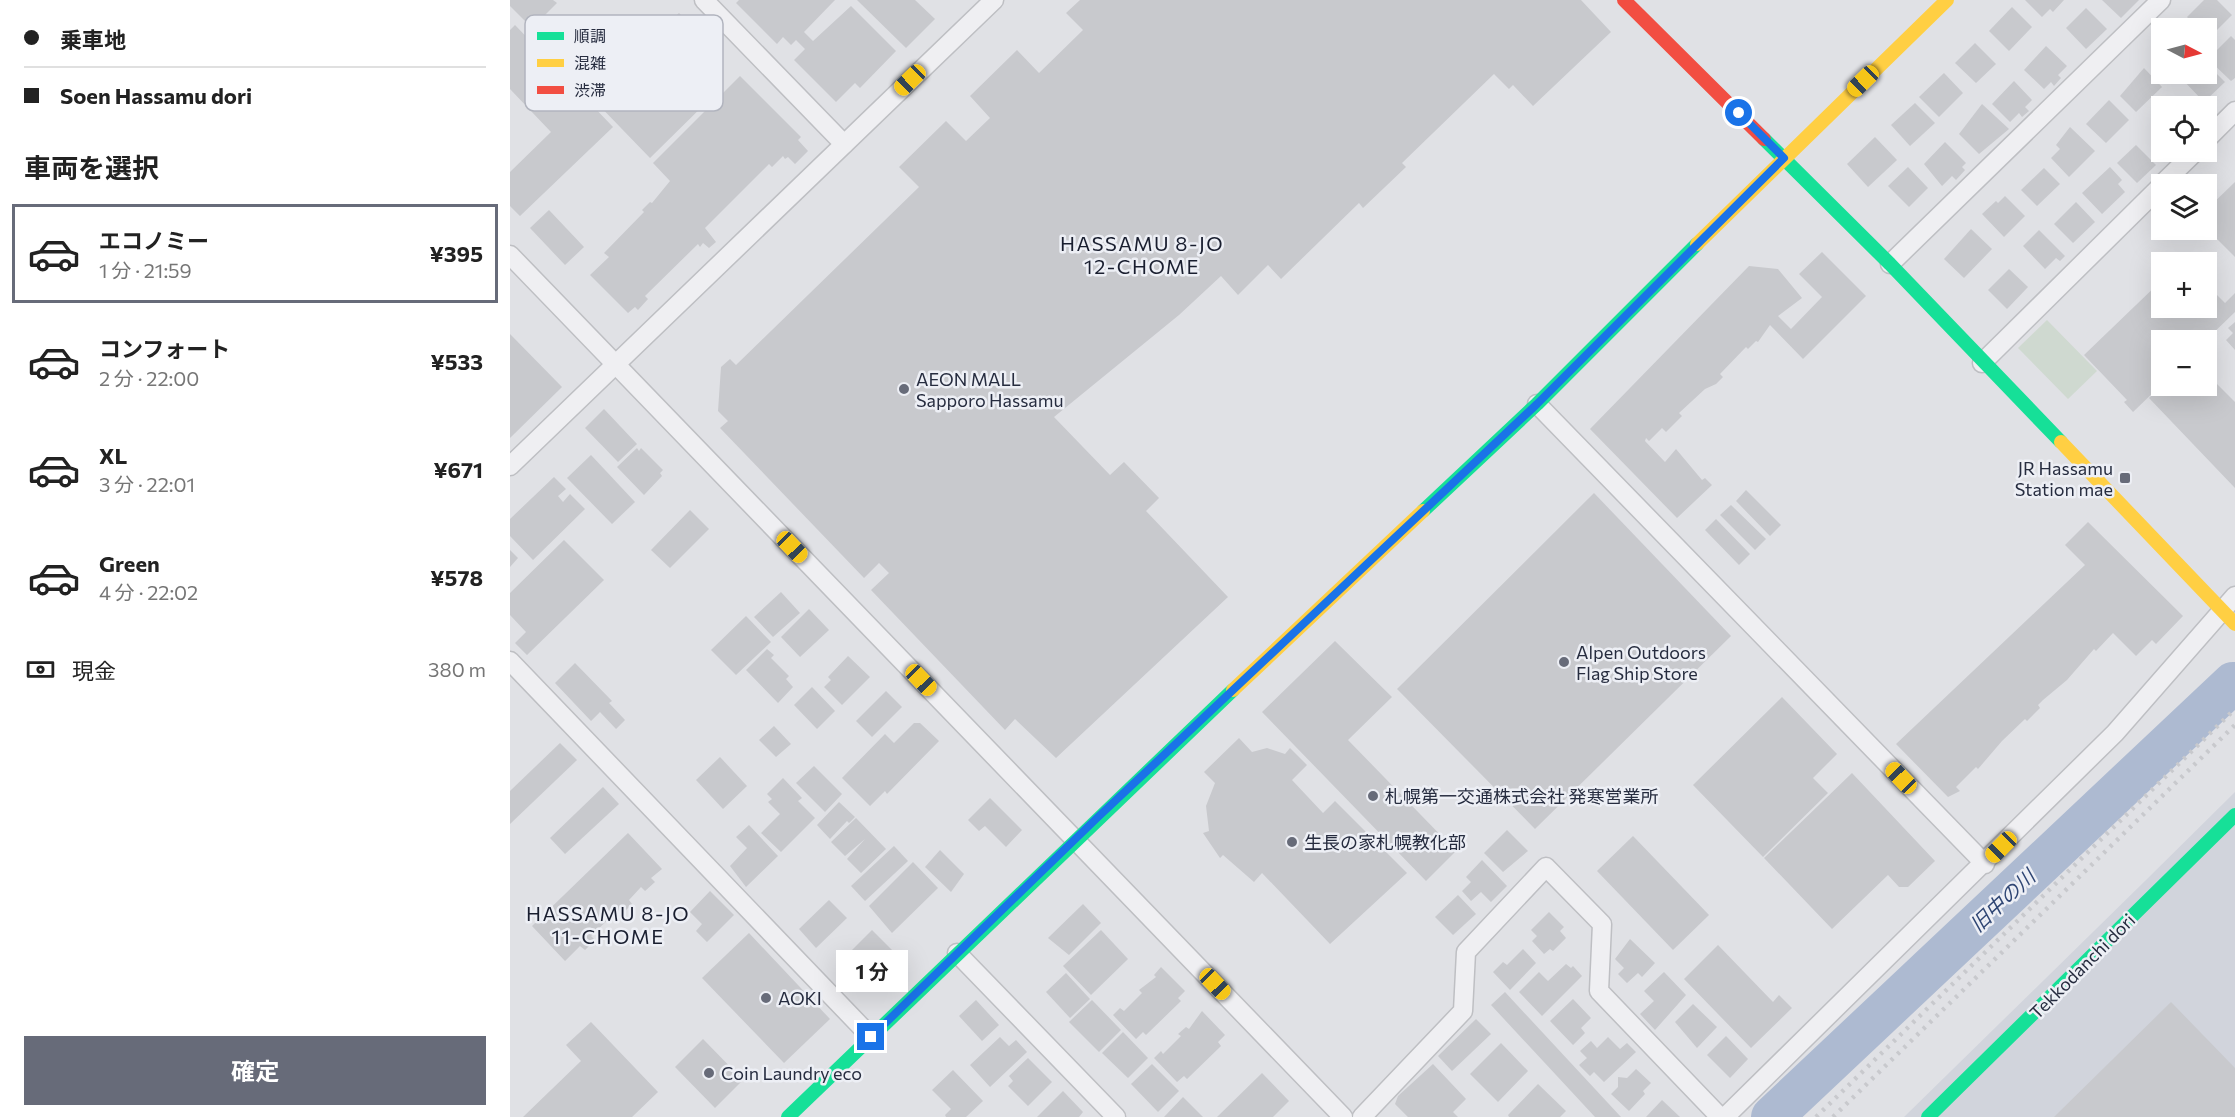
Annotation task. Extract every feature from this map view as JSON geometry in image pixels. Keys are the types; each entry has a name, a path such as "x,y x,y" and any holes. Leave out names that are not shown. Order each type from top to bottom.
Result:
{"street":[{"path":"704,0 719,15"},
{"path":"510,466 994,0"},
{"path":"1624,0 1890,264 1982,363 2235,624"},
{"path":"788,1117 1077,840 1105,810 1537,404 1784,158 1947,0"},
{"path":"1890,264 2161,0"},
{"path":"723,20 844,144"},
{"path":"2217,129 2235,111"},
{"path":"2173,174 2185,162"},
{"path":"1982,363 2151,196"},
{"path":"510,255 1344,1117"},
{"path":"1537,404 1985,864"},
{"path":"1725,1117 2115,734 2221,609 2235,596"},
{"path":"510,661 871,1037"},
{"name":"Tekkodanchi dori","path":"1929,1117 2235,815"},
{"path":"1362,1117 1463,1011 1466,952 1546,867 1602,924 1599,991 1719,1117"},
{"path":"957,953 1116,1117"}],"shaded area":[{"path":"2047,320 2097,371 2068,399 2018,348"},
{"path":"2235,792 2235,1117 1904,1117 2145,881"}],"building":[{"path":"510,0 553,0 557,3 545,15 525,15 525,21 510,6"},
{"path":"739,0 835,0 804,32 813,41 851,6 896,51 860,88 855,83 836,102 794,60 805,49 796,40 791,45 783,37 777,44 736,3"},
{"path":"857,0 915,0 935,19 906,48"},
{"name":"AEON MALL Sapporo Hassamu","path":"1080,0 1581,0 1611,32 1533,106 1513,85 1509,89 1494,74 1402,163 1406,167 1363,208 1359,203 1281,279 1268,265 1238,295 1221,276 1179,315 1054,417 1110,475 1124,462 1159,498 1146,511 1228,597 1056,758 1015,719 1005,730 871,590 889,573 879,563 864,578 720,428 728,421 718,411 721,367 730,359 736,365 919,187 899,167 946,121 966,141 990,118 970,96 1017,50 1039,73 1083,30 1066,13"},
{"path":"2025,0 2064,0 2053,12 2050,9 2042,17"},
{"path":"2102,0 2139,0 2121,18"},
{"path":"2204,0 2217,0 2232,15 2217,30 2217,18 2187,17"},
{"path":"2012,7 2032,27 2009,51 1989,31"},
{"path":"2086,8 2107,29 2086,49 2066,28"},
{"path":"515,25 525,35 525,105 510,89 510,30"},
{"path":"2231,36 2235,40 2235,78 2231,81 2217,68 2217,50"},
{"path":"1975,43 1996,64 1976,83 1955,63"},
{"path":"2046,46 2067,66 2058,75 2061,78 2054,86 2051,82 2044,89 2024,70"},
{"path":"2144,68 2151,75 2151,84 2159,84 2162,87 2136,112 2120,96"},
{"path":"1944,73 1963,93 1939,117 1919,97"},
{"path":"2217,74 2225,82 2210,96 2198,96 2187,84 2217,84"},
{"path":"740,76 801,137 798,140 808,151 795,164 788,157 785,159 783,156 772,167 769,164 705,228 716,242 709,248 703,243 700,247 698,244 645,296 648,299 638,310 635,307 628,313 590,275 609,257 604,253 670,181 653,163 705,111 723,111 723,93"},
{"path":"2014,81 2032,100 2025,107 2029,111 2022,117 2019,113 2010,122 1992,104"},
{"path":"2109,100 2129,120 2106,143 2086,124"},
{"path":"1915,103 1935,123 1910,146 1891,125"},
{"path":"1982,104 2009,129 1979,154 1959,134"},
{"path":"531,111 598,111 613,127 520,216 510,206 510,172 551,132"},
{"path":"605,111 698,111 650,158"},
{"path":"2070,127 2095,151 2069,177 2051,158 2060,149 2056,145"},
{"path":"1875,137 1897,160 1868,187 1847,164"},
{"path":"1945,142 1966,163 1962,167 1965,170 1956,180 1952,176 1942,186 1924,164"},
{"path":"2136,145 2156,165 2137,183 2117,163"},
{"path":"1908,167 1928,188 1909,207 1888,186"},
{"path":"2110,167 2122,180 2118,184 2125,192 2102,214 2082,193"},
{"path":"2044,168 2060,184 2037,206 2021,190"},
{"path":"2235,182 2235,257 2217,239 2217,199"},
{"path":"2005,196 2025,216 2004,237 1982,214"},
{"path":"2076,202 2095,222 2073,243 2054,224"},
{"path":"549,210 584,247 565,265 530,228"},
{"path":"1971,229 1992,249 1964,278 1944,259"},
{"path":"2039,230 2065,256 2060,261 2056,258 2045,269 2023,246"},
{"path":"1822,252 1866,296 1803,359 1770,325 1758,342 1756,341 1748,349 1746,347 1720,374 1723,377 1716,384 1705,389 1679,413 1682,416 1666,432 1662,428 1649,441 1646,438 1645,441 1665,462 1676,449 1702,480 1705,478 1712,485 1677,518 1590,429 1749,266 1778,269 1802,298 1778,316 1791,329 1822,297 1799,274"},
{"path":"2009,269 2028,287 2007,309 1988,290"},
{"path":"2151,291 2151,318 2217,318 2217,295 2225,303 2235,293 2235,312 2216,330 2151,330 2151,395 2133,412 2124,402 2127,400 2084,355"},
{"path":"2235,322 2235,350 2226,340 2233,333 2228,328"},
{"path":"510,334 562,387 510,438"},
{"path":"2217,384 2235,402 2235,488 2149,398 2151,396 2217,396"},
{"path":"604,409 637,444 618,462 585,428"},
{"path":"637,448 639,451 641,448 663,470 660,473 662,476 644,495 617,467"},
{"path":"591,455 635,502 612,524 567,478"},
{"path":"554,477 566,489 558,496 563,502 570,494 585,509 533,560 510,536 510,519"},
{"path":"1746,490 1781,525 1770,536 1736,501"},
{"name":"Alpen Outdoors Flag Ship Store","path":"1594,493 1731,636 1535,829 1397,689"},
{"path":"1731,505 1766,539 1755,550 1720,515"},
{"path":"690,510 709,529 670,568 651,550"},
{"path":"1716,519 1750,554 1739,565 1705,530"},
{"path":"2088,522 2183,616 2156,644 2152,640 2136,656 2113,633 2096,651 2094,649 2067,680 2038,705 2040,708 2027,721 2025,719 1978,769 1976,767 1956,787 1960,791 1948,797 1896,744 2085,565 2065,545"},
{"path":"564,540 604,580 527,655 515,643 526,632 510,615 510,593"},
{"path":"510,550 518,558 510,567"},
{"path":"781,592 800,613 773,637 754,617"},
{"path":"809,609 829,630 800,657 781,637"},
{"path":"746,616 771,642 736,675 711,650"},
{"name":"札幌第一交通株式会社 発寒営業所","path":"1335,641 1392,697 1348,740 1456,851 1426,881 1262,712"},
{"path":"767,649 774,655 771,658 789,676 786,679 793,687 778,703 746,670"},
{"path":"848,656 870,677 842,705 824,687 831,680 828,677"},
{"path":"575,663 612,701 609,703 625,720 616,729 600,712 591,721 555,683"},
{"path":"812,687 835,711 817,729 794,705"},
{"path":"886,691 902,707 872,737 856,721"},
{"path":"1782,697 1837,754 1813,778 1828,793 1763,857 1693,785"},
{"path":"914,723 920,723 939,741 887,794 885,791 870,806 842,778 885,734 894,743"},
{"path":"774,726 791,744 776,757 759,740"},
{"name":"生長の家札幌教化部","path":"1239,738 1252,752 1267,748 1285,754 1290,748 1307,765 1292,780 1323,813 1335,801 1407,873 1330,944 1262,873 1254,882 1223,855 1220,858 1203,833 1209,831 1206,806 1215,783 1204,772"},
{"path":"560,743 577,760 510,824 510,791"},
{"path":"720,757 747,786 723,809 696,780"},
{"path":"814,766 842,794 825,812 796,783"},
{"path":"1852,773 1935,861 1908,887 1899,887 1888,875 1832,929 1764,858"},
{"path":"783,778 802,798 798,801 815,818 781,852 761,833 780,814 768,802 772,799 767,794"},
{"path":"603,787 619,804 565,854 550,838"},
{"path":"990,798 1022,830 1006,847 985,826 979,831 968,820"},
{"path":"839,802 855,817 849,823 847,821 830,839 817,825"},
{"path":"856,818 886,849 861,873 847,859 865,839 845,856 831,842"},
{"path":"749,825 778,856 746,887 730,866 747,848 736,837"},
{"path":"1507,830 1528,851 1503,872 1484,853"},
{"path":"628,833 662,869 651,878 655,882 645,891 641,887 629,900 632,904 622,914 618,910 591,936 595,940 585,950 580,946 565,961 532,926"},
{"path":"1633,836 1709,915 1673,950 1597,871"},
{"path":"894,846 908,861 865,901 851,886"},
{"path":"940,850 964,874 951,892 925,867"},
{"path":"1482,860 1507,886 1491,902 1481,892 1471,901 1462,891 1471,882 1466,877"},
{"path":"913,862 938,888 892,933 869,906"},
{"path":"710,891 734,915 707,942 696,931 702,924 690,912"},
{"path":"1458,895 1476,914 1453,935 1435,917"},
{"path":"829,900 847,918 816,948 799,929"},
{"path":"1083,904 1101,923 1069,955 1048,938"},
{"path":"1549,912 1564,927 1560,931 1566,938 1553,951 1550,949 1544,954 1532,941 1537,936 1531,930"},
{"path":"872,930 894,952 865,982 846,963 855,953 852,950"},
{"path":"1101,930 1128,959 1091,995 1063,966"},
{"name":"AOKI","path":"749,933 830,1019 784,1063 702,978"},
{"path":"1630,939 1655,963 1642,977 1638,973 1627,983 1618,974 1624,968 1615,959"},
{"path":"1718,945 1773,1002 1779,995 1792,1008 1751,1048 1684,979"},
{"path":"1523,949 1536,963 1510,990 1493,972 1503,962 1507,965"},
{"path":"1566,964 1571,968 1573,966 1582,976 1542,1016 1519,992 1539,972 1548,981"},
{"path":"1161,967 1185,991 1178,998 1181,1001 1146,1035 1143,1032 1136,1039 1113,1015 1120,1008 1124,1011 1142,993 1139,990 1156,977 1154,975"},
{"path":"1664,972 1686,995 1655,1030 1640,1014 1654,1001 1644,991"},
{"path":"1066,973 1090,999 1070,1018 1046,992"},
{"path":"1505,992 1621,1117 1595,1117 1491,1005"},
{"path":"1573,999 1591,1018 1581,1028 1585,1033 1573,1045 1550,1021"},
{"path":"976,1000 999,1025 982,1041 959,1016"},
{"path":"1092,1000 1121,1030 1099,1052 1069,1022"},
{"path":"2171,1002 2235,1068 2235,1117 2054,1117"},
{"path":"1693,1004 1717,1027 1697,1048 1675,1022"},
{"path":"1202,1011 1225,1035 1218,1042 1221,1046 1187,1079 1184,1076 1177,1082 1154,1058 1161,1051 1163,1054 1181,1036 1178,1034 1186,1027 1189,1029"},
{"path":"1476,1019 1491,1034 1452,1071 1438,1056"},
{"path":"591,1022 658,1092 632,1117 523,1117 581,1061 566,1045"},
{"path":"1123,1032 1148,1058 1128,1078 1102,1053"},
{"path":"1726,1036 1748,1059 1730,1078 1707,1055"},
{"path":"1000,1037 1009,1046 1016,1040 1027,1052 990,1087 970,1065"},
{"path":"1608,1037 1620,1049 1627,1043 1636,1052 1604,1082 1594,1072 1590,1076 1579,1065 1587,1058 1580,1051 1591,1041 1597,1048"},
{"name":"Coin Laundry eco","path":"703,1039 743,1080 715,1108 675,1067"},
{"path":"1501,1043 1528,1071 1498,1102 1470,1074"},
{"path":"1028,1058 1052,1082 1028,1106 1008,1086 1013,1081 1009,1076"},
{"path":"1152,1064 1179,1091 1158,1112 1131,1084"},
{"path":"1433,1064 1466,1099 1453,1112 1458,1117 1408,1117 1395,1104 1398,1096"},
{"path":"1636,1069 1651,1083 1643,1091 1645,1094 1629,1111 1611,1094 1618,1087 1618,1077 1627,1078"},
{"path":"953,1070 983,1101 966,1117 946,1117 945,1115 951,1109 932,1090"},
{"path":"1262,1073 1289,1101 1273,1117 1217,1117"},
{"path":"1538,1084 1566,1111 1560,1117 1509,1117 1508,1115"},
{"path":"1063,1091 1083,1112 1079,1117 1037,1117"},
{"path":"1183,1097 1203,1117 1164,1117"},
{"path":"1662,1100 1680,1117 1646,1117"}],"waterway":[{"name":"旧中の川","path":"1772,1117 2233,683"}],"railway":[{"path":"1816,1117 2235,709"},
{"path":"1833,1117 2235,725"}],"traffic: fast":[{"path":"1764,139 1890,264 2061,442"},
{"path":"1423,511 1537,404 1697,244"},
{"path":"788,1117 1233,690"},
{"path":"1928,1117 2235,815"}],"traffic: slow":[{"path":"1697,244 1947,0"},
{"path":"2061,442 2235,624"},
{"path":"1233,690 1423,511"}],"traffic: jam":[{"path":"1624,0 1764,139"}],"place":[{"name":"AEON MALL Sapporo Hassamu","path":"904,389"},
{"name":"JR Hassamu Station mae","path":"2125,478"},
{"name":"Alpen Outdoors Flag Ship Store","path":"1564,662"},
{"name":"札幌第一交通株式会社 発寒営業所","path":"1373,796"},
{"name":"生長の家札幌教化部","path":"1292,842"},
{"name":"AOKI","path":"766,998"},
{"name":"Coin Laundry eco","path":"709,1073"}],"district":[{"name":"HASSAMU 8-JO 12-CHOME","path":"1142,254"},
{"name":"HASSAMU 8-JO 11-CHOME","path":"608,924"}],"route":[{"path":"871,1037 1077,840 1097,818 1537,404 1784,158 1739,113"}]}
